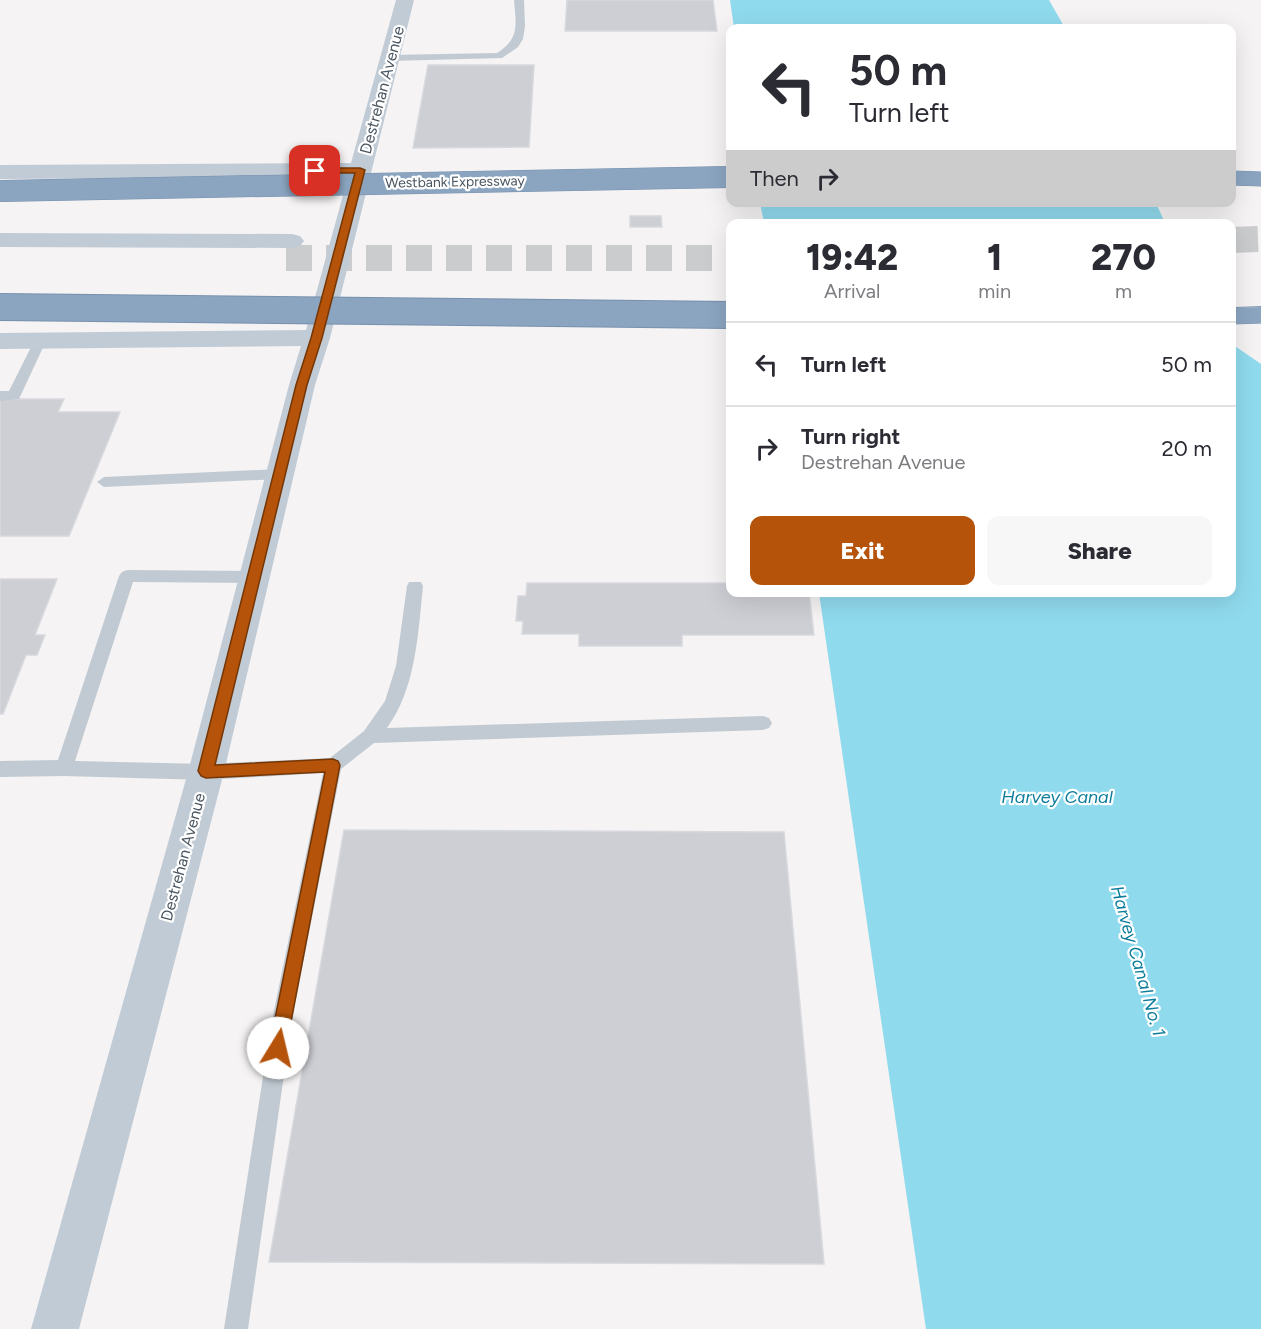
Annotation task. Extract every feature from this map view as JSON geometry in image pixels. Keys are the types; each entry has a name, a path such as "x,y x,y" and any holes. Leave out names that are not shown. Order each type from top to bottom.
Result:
{"highway":[{"name":"Westbank Expressway","path":"0,191 726,177"},
{"path":"1236,178 1261,179"},
{"path":"0,307 726,315"},
{"path":"1236,316 1261,315"}],"main road":[{"name":"Destrehan Avenue","path":"55,1329 206,771 302,385 317,338 405,0"},
{"path":"0,172 360,170"},
{"path":"0,240 289,249 0,261"},
{"path":"0,341 317,338"}],"lane":[{"path":"390,58 499,56 515,47 521,37 519,0"},
{"path":"0,396 14,396 40,340"},
{"path":"104,482 280,474"},
{"path":"63,768 127,576 254,577"},
{"path":"0,768 206,771 333,765 371,736 393,704 406,662 415,586"},
{"path":"371,736 763,723"},
{"path":"236,1329 281,1025 333,765"}],"water":[{"path":"730,0 1049,0 1063,24 733,24"},
{"path":"761,207 1158,207 1163,219 763,219"},
{"name":"Harvey Canal","path":"1236,347 1261,364 1261,1329 926,1329 820,597 1236,597"}],"building":[{"path":"567,0 713,0 717,31 565,31"},
{"path":"428,65 534,65 529,147 413,148"},
{"path":"630,216 661,216 662,227 630,227"},
{"path":"0,399 64,399 58,412 120,412 69,536 0,536"},
{"path":"0,579 57,579 35,635 45,635 37,655 26,655 3,714 0,714"},
{"path":"527,583 726,583 726,597 810,597 814,635 682,635 682,646 579,646 579,634 522,634 523,621 516,621 518,596 526,596"},
{"path":"344,830 784,832 824,1264 269,1262"}],"tunnel":[{"path":"1236,240 1261,239"},
{"path":"286,258 726,258"}],"route":[{"path":"278,1048 333,765 206,771 302,385 317,338 360,170 315,171"}],"water label":[{"name":"Harvey Canal No. 1","path":"1138,961"}]}
